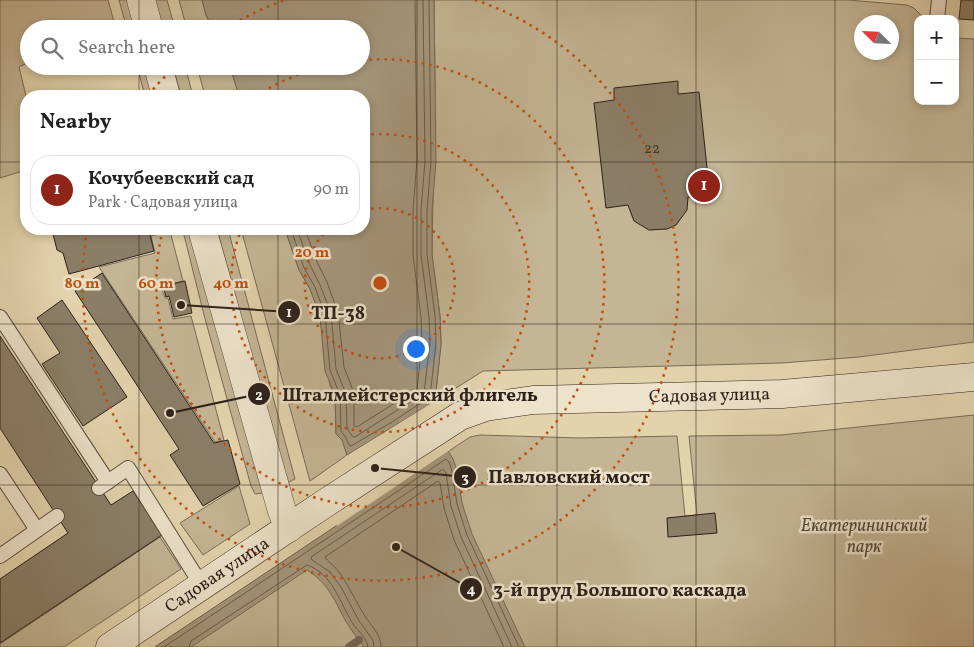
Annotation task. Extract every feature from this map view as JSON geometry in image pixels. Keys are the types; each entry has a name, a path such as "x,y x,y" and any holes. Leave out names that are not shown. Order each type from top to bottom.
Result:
{"main road":[{"path":"141,0 147,20"},
{"path":"160,75 164,90"},
{"path":"204,235 282,511 289,528"},
{"name":"Садовая улица","path":"110,647 324,504 471,410 533,400 782,394 974,377"}],"lane":[{"path":"937,15 939,0"},
{"path":"0,317 103,485 128,468 202,586"},
{"path":"0,474 37,530"},
{"path":"0,556 57,516"}],"green space":[{"path":"0,0 108,0 114,20 20,20 19,67 25,90 20,90 20,172 0,178"},
{"path":"119,0 128,0 133,20 125,20"},
{"path":"155,0 167,0 173,20 161,20"},
{"path":"179,0 202,0 208,20 185,20"},
{"path":"434,0 848,0 907,5 914,8 921,15 914,15 914,105 959,105 959,38 974,39 974,342 859,357 782,363 483,371 435,401 441,344 440,316 432,255 435,85"},
{"path":"139,75 148,75 152,90 143,90"},
{"path":"175,75 187,75 191,90 179,90"},
{"path":"199,75 233,75 237,90 203,90"},
{"path":"171,235 183,281 161,287 165,298 168,298 173,319 191,316 224,440 215,442 99,267 155,253 151,236"},
{"path":"184,235 192,235 263,493 255,494 251,486"},
{"path":"219,235 230,235 295,479 287,483"},
{"path":"243,235 287,235 299,270 310,289 320,316 330,386 335,395 336,434 342,440 347,455 310,481"},
{"name":"Екатерининский парк","path":"974,415 974,647 155,647 470,437 480,435 580,438 677,436 685,516 697,515 689,436 781,435"},
{"path":"239,486 250,524 203,555 180,523"},
{"path":"160,537 181,569 64,647 0,647 0,644"}],"water":[{"path":"202,0 434,0 436,161 432,211 432,255 440,316 441,344 435,401 347,455 342,440 336,434 335,395 325,371 320,316 310,289 299,270 287,235 370,235 370,90 237,90 233,75 370,75 370,20 208,20"},
{"path":"448,451 457,470 462,503 472,534 525,647 364,647 347,624 334,598 320,580 307,570 191,647 155,647"}],"pier":[{"path":"435,401 436,403 396,429 345,457"},
{"path":"446,449 450,450 337,526 335,523"}],"building":[{"path":"961,0 974,0 974,20 959,19"},
{"path":"678,81 678,94 699,92 710,196 688,197 687,210 676,225 667,229 649,230 634,221 628,205 606,208 594,103 614,100 614,88"},
{"path":"53,235 150,235 154,251 69,274 63,253 57,250"},
{"path":"102,273 214,443 228,440 240,484 203,506 170,455 179,449 75,291"},
{"path":"185,281 192,313 174,317 169,296 166,297 163,286"},
{"path":"62,300 127,397 83,426 42,364 60,353 37,318"},
{"path":"0,336 111,505 133,491 162,535 0,643 0,579 68,533 0,428"},
{"path":"715,513 717,533 668,537 667,518"}],"waterway":[{"path":"349,647 359,640"}],"place":[{"name":"Кочубеевский сад","path":"704,186"},
{"name":"ТП-38","path":"181,305"},
{"name":"Шталмейстерский флигель","path":"170,413"},
{"name":"Павловский мост","path":"375,468"},
{"name":"3-й пруд Большого каскада","path":"396,547"}]}
